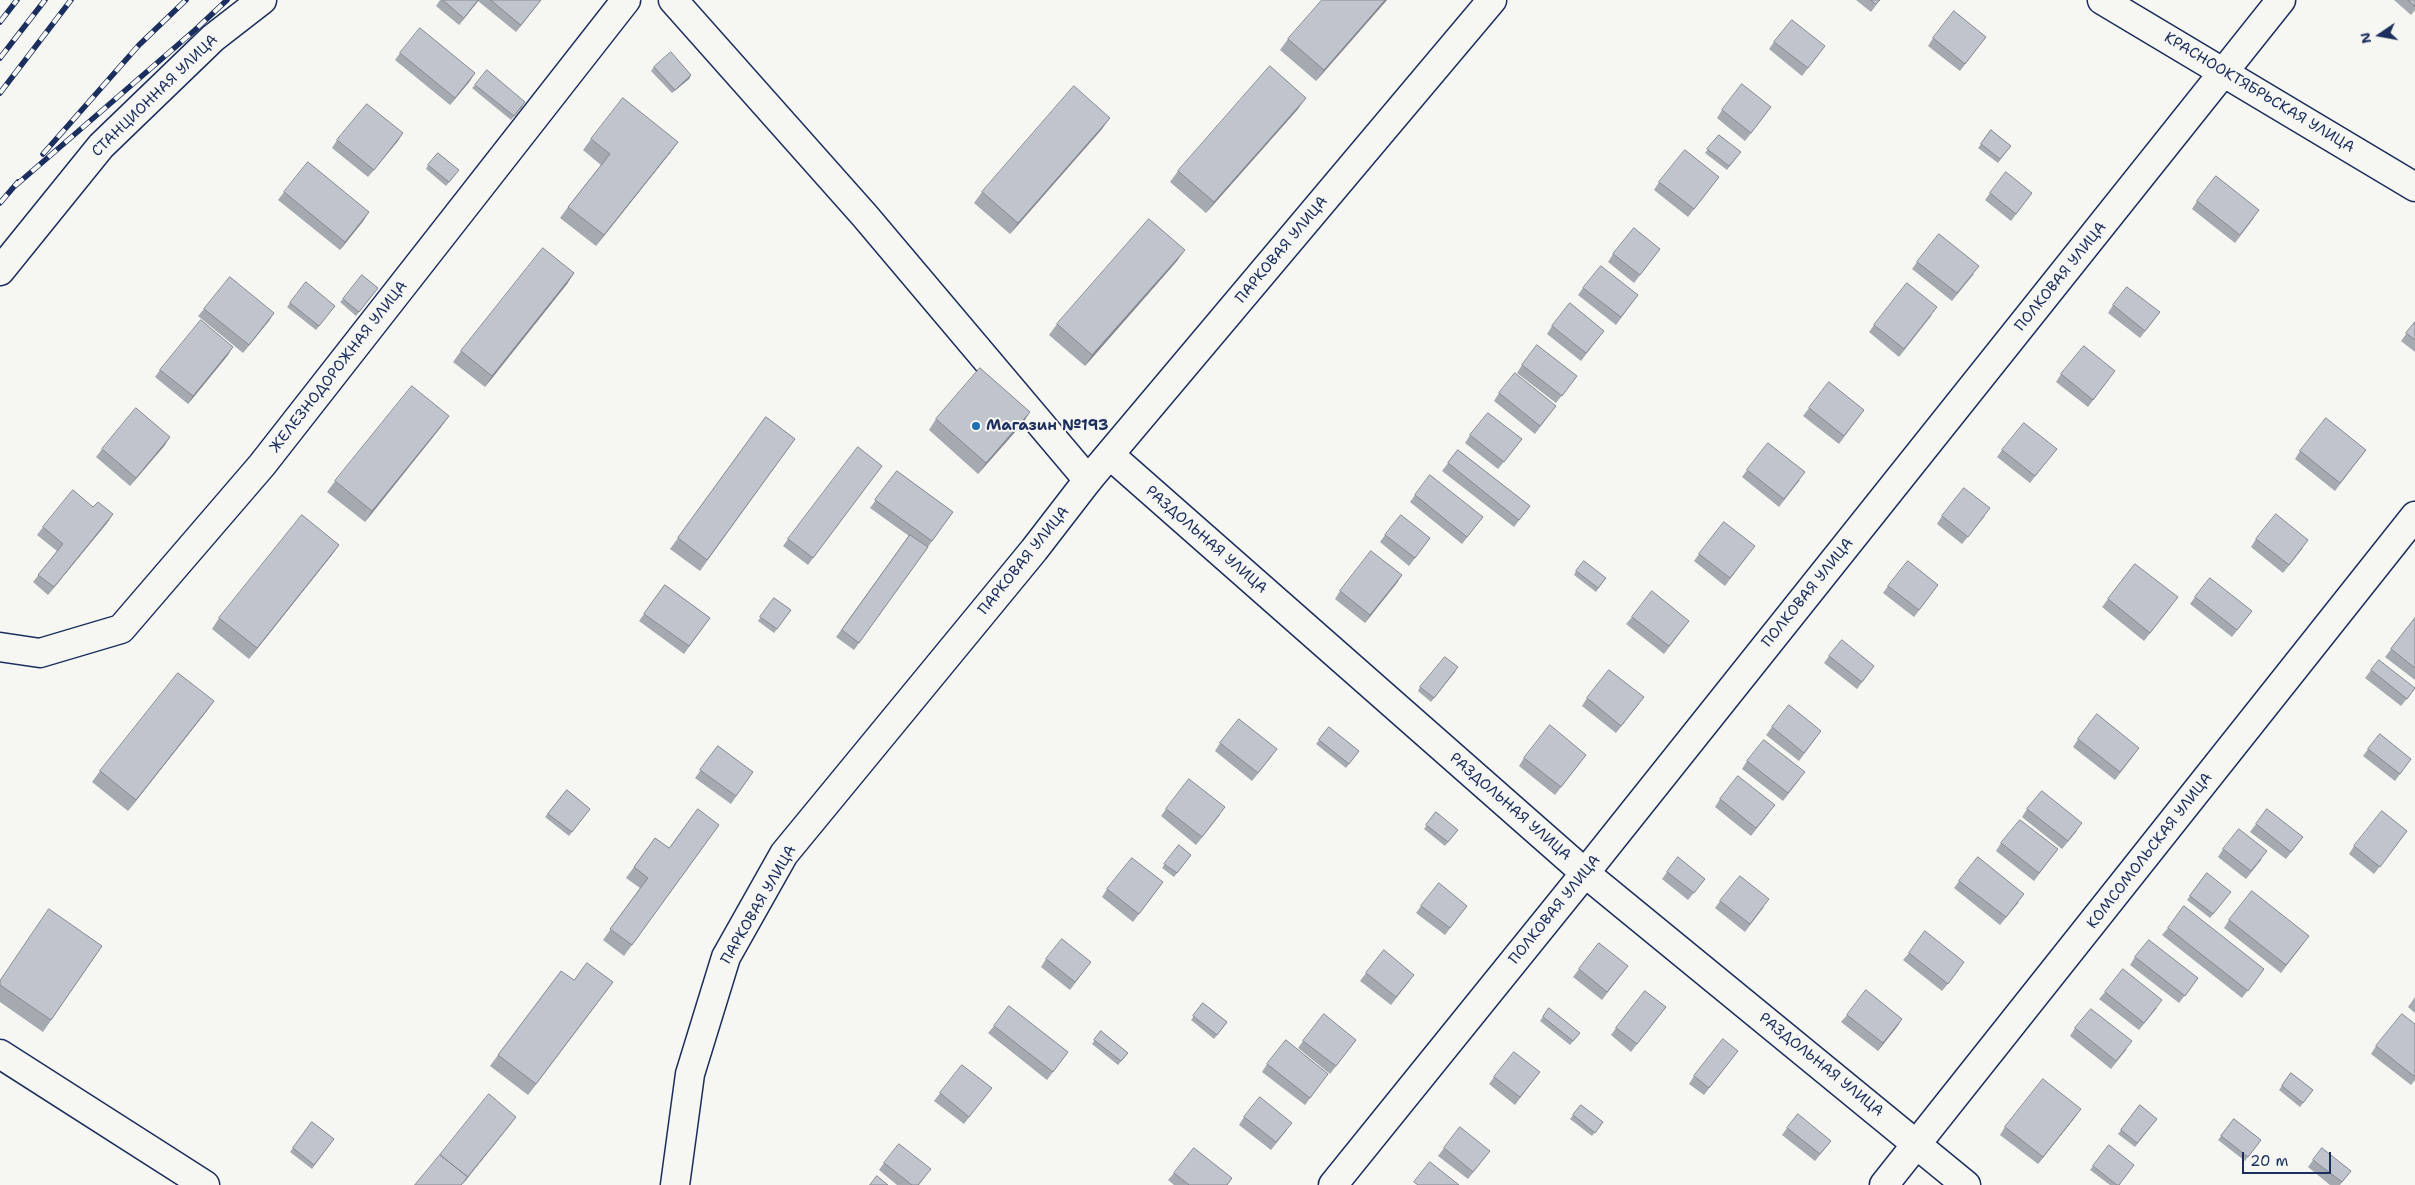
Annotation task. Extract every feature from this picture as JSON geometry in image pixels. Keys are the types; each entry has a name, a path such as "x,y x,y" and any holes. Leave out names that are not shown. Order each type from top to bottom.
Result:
{"street":[{"name":"СТАНЦИОННАЯ УЛИЦА","path":"0,271 101,146 213,38 262,0"},
{"name":"ЖЕЛЕЗНОДОРОЖНАЯ УЛИЦА","path":"0,647 40,653 121,629 262,465 626,0"},
{"path":"672,0 865,216 1088,480"},
{"name":"ПАРКОВАЯ УЛИЦА","path":"675,1185 690,1074 726,957 784,854 1034,550 1088,480 1492,0"},
{"name":"КРАСНООКТЯБРЬСКАЯ УЛИЦА","path":"2102,0 2224,71 2415,187"},
{"name":"ПОЛКОВАЯ УЛИЦА","path":"1333,1185 1585,873 2281,0"},
{"name":"РАЗДОЛЬНАЯ УЛИЦА","path":"1110,455 1585,873 1966,1185"},
{"name":"КОМСОМОЛЬСКАЯ УЛИЦА","path":"1884,1185 2415,516"},
{"path":"0,1054 206,1185"}],"building":[{"path":"443,0 478,0 464,18"},
{"path":"491,0 541,0 521,25"},
{"path":"1322,0 1385,0 1324,70 1288,39"},
{"path":"1871,0 1880,0 1876,4"},
{"path":"2408,0 2415,0 2415,6"},
{"path":"1954,11 1986,37 1965,64 1933,38"},
{"path":"1792,20 1825,46 1808,68 1774,42"},
{"path":"420,28 475,73 455,98 400,53"},
{"path":"671,52 691,75 675,90 654,67"},
{"path":"1270,66 1306,98 1214,202 1178,171"},
{"path":"487,70 525,102 514,116 475,85"},
{"path":"1742,84 1771,107 1751,133 1722,110"},
{"path":"1074,86 1110,118 1018,223 982,192"},
{"path":"623,98 678,142 604,235 568,207 610,154 591,139"},
{"path":"367,104 403,133 374,170 337,140"},
{"path":"1991,130 2011,146 2000,159 1981,144"},
{"path":"1719,135 1741,152 1729,166 1707,149"},
{"path":"1685,150 1719,177 1694,209 1659,182"},
{"path":"438,153 459,170 449,182 428,165"},
{"path":"308,162 369,212 345,242 284,192"},
{"path":"2006,172 2032,193 2016,214 1990,193"},
{"path":"2216,176 2259,210 2240,235 2197,201"},
{"path":"1149,219 1185,250 1092,355 1057,324"},
{"path":"1634,228 1660,249 1640,275 1613,254"},
{"path":"1939,234 1979,266 1957,293 1917,262"},
{"path":"543,248 574,273 492,376 461,351"},
{"path":"1601,266 1638,295 1621,317 1583,288"},
{"path":"362,275 378,288 359,312 343,299"},
{"path":"230,277 274,313 249,345 204,309"},
{"path":"306,282 335,306 319,326 290,303"},
{"path":"1907,283 1937,307 1904,349 1874,325"},
{"path":"2127,287 2160,312 2145,331 2113,305"},
{"path":"1570,303 1604,331 1586,353 1552,326"},
{"path":"201,320 233,347 193,396 160,370"},
{"path":"2415,322 2415,340 2406,333"},
{"path":"1537,345 1577,376 1562,396 1522,365"},
{"path":"2084,346 2115,371 2093,400 2061,374"},
{"name":"Магазин №193","path":"980,368 1030,412 986,463 936,419"},
{"path":"1515,373 1556,406 1540,426 1499,393"},
{"path":"1829,382 1864,410 1844,436 1809,408"},
{"path":"412,386 449,416 372,511 335,481"},
{"path":"136,408 170,437 136,478 102,449"},
{"path":"1488,413 1522,439 1504,462 1470,435"},
{"path":"766,417 795,439 707,560 678,538"},
{"path":"2326,418 2366,450 2340,483 2300,451"},
{"path":"2024,423 2057,449 2035,476 2002,450"},
{"path":"1768,443 1805,472 1784,499 1747,470"},
{"path":"858,447 882,466 813,558 788,539"},
{"path":"1458,450 1530,506 1519,520 1448,463"},
{"path":"897,471 953,512 932,541 875,500"},
{"path":"1430,475 1483,517 1467,537 1415,495"},
{"path":"1964,488 1990,508 1968,537 1942,516"},
{"path":"73,490 93,507 98,502 113,514 54,587 38,575 63,544 43,527"},
{"path":"2276,514 2308,540 2289,565 2256,539"},
{"path":"302,515 339,545 257,648 219,618"},
{"path":"1401,515 1430,538 1415,558 1385,535"},
{"path":"1724,522 1755,546 1730,578 1699,554"},
{"path":"910,535 928,547 859,643 842,630"},
{"path":"1371,551 1402,575 1370,615 1340,591"},
{"path":"1584,561 1606,578 1598,588 1576,571"},
{"path":"1908,561 1938,585 1919,610 1888,586"},
{"path":"2135,564 2178,597 2150,633 2108,599"},
{"path":"2210,578 2252,611 2237,630 2195,597"},
{"path":"665,585 710,618 689,646 644,614"},
{"path":"1652,591 1689,621 1669,646 1632,617"},
{"path":"774,598 791,610 777,629 760,617"},
{"path":"2415,618 2415,668 2391,649"},
{"path":"1842,640 1874,666 1862,682 1829,656"},
{"path":"1445,657 1458,667 1434,698 1420,687"},
{"path":"2379,660 2415,688 2407,699 2371,670"},
{"path":"1609,670 1644,697 1621,726 1587,698"},
{"path":"178,673 214,701 136,800 100,771"},
{"path":"1789,705 1821,731 1804,753 1772,727"},
{"path":"2097,714 2139,748 2120,772 2078,739"},
{"path":"1239,719 1277,749 1258,773 1220,743"},
{"path":"1550,725 1586,755 1561,787 1524,758"},
{"path":"1329,727 1359,751 1349,764 1319,740"},
{"path":"2380,734 2411,759 2400,774 2368,749"},
{"path":"1764,740 1805,772 1788,793 1747,761"},
{"path":"718,746 753,772 736,796 700,770"},
{"path":"1738,776 1775,805 1756,828 1720,799"},
{"path":"1189,779 1225,807 1202,837 1166,809"},
{"path":"567,790 590,809 572,832 548,814"},
{"path":"2042,791 2082,823 2068,841 2027,809"},
{"path":"698,809 719,825 632,945 610,929 648,878 634,867 655,838 669,848"},
{"path":"2267,809 2303,837 2291,852 2256,824"},
{"path":"2382,811 2407,831 2380,867 2354,846"},
{"path":"1436,812 1458,830 1448,842 1426,825"},
{"path":"2020,820 2058,849 2039,873 2001,843"},
{"path":"2239,829 2267,851 2251,871 2223,849"},
{"path":"1179,845 1191,855 1177,873 1164,864"},
{"path":"1678,857 1705,879 1694,893 1667,872"},
{"path":"1978,857 2024,894 2006,917 1959,881"},
{"path":"1132,858 1163,882 1139,914 1107,889"},
{"path":"2207,873 2231,892 2213,914 2190,896"},
{"path":"1740,876 1769,899 1750,924 1720,901"},
{"path":"1439,883 1467,906 1450,928 1421,906"},
{"path":"2252,891 2309,936 2286,965 2229,920"},
{"path":"2184,906 2264,969 2248,991 2168,928"},
{"path":"49,909 102,946 51,1020 0,985 0,981"},
{"path":"1925,931 1964,962 1948,984 1909,953"},
{"path":"1062,939 1091,962 1075,982 1046,959"},
{"path":"2149,940 2198,978 2185,996 2135,957"},
{"path":"1599,943 1628,966 1607,992 1579,969"},
{"path":"1384,950 1414,975 1396,997 1366,973"},
{"path":"587,963 613,982 536,1084 498,1055 561,971 574,980"},
{"path":"2123,969 2162,1000 2144,1023 2105,992"},
{"path":"1866,990 1902,1019 1883,1043 1847,1015"},
{"path":"1645,991 1666,1007 1637,1044 1616,1028"},
{"path":"1203,1003 1227,1022 1217,1035 1193,1016"},
{"path":"1009,1006 1068,1052 1053,1072 994,1026"},
{"path":"1549,1008 1580,1033 1573,1041 1543,1017"},
{"path":"2091,1009 2132,1041 2116,1061 2075,1028"},
{"path":"1324,1014 1356,1040 1336,1066 1303,1041"},
{"path":"2402,1014 2415,1024 2415,1077 2376,1046"},
{"path":"1101,1031 1128,1053 1121,1061 1094,1040"},
{"path":"1723,1039 1738,1051 1709,1088 1694,1076"},
{"path":"1286,1040 1328,1074 1310,1098 1267,1064"},
{"path":"1514,1052 1540,1072 1520,1097 1494,1077"},
{"path":"962,1065 992,1088 969,1117 940,1093"},
{"path":"2291,1073 2313,1090 2303,1103 2282,1086"},
{"path":"2043,1079 2081,1109 2043,1157 2005,1127"},
{"path":"489,1094 516,1117 468,1177 440,1155"},
{"path":"1260,1097 1292,1123 1276,1142 1244,1117"},
{"path":"1581,1105 1603,1122 1595,1133 1573,1115"},
{"path":"2140,1105 2157,1119 2137,1143 2121,1130"},
{"path":"1798,1114 1831,1141 1820,1154 1787,1128"},
{"path":"2234,1119 2261,1140 2248,1157 2221,1136"},
{"path":"312,1122 334,1139 314,1165 293,1148"},
{"path":"1460,1127 1490,1151 1473,1172 1444,1148"},
{"path":"899,1144 931,1169 918,1185 912,1185 884,1163"},
{"path":"2109,1145 2134,1165 2119,1185 2093,1166"},
{"path":"1194,1148 1232,1178 1227,1185 1189,1185 1174,1173"},
{"path":"2322,1148 2351,1171 2342,1182 2313,1160"},
{"path":"440,1155 468,1177 461,1185 415,1185"},
{"path":"1430,1162 1459,1185 1418,1185 1414,1182"},
{"path":"877,1176 888,1185 870,1185"}],"railway":[{"path":"0,22 17,0"},
{"path":"0,58 45,0"},
{"path":"0,93 71,0"},
{"path":"43,154 139,45 186,0"},
{"path":"15,186 227,0"},
{"path":"0,203 18,182"}],"place":[{"name":"Магазин №193","path":"976,426"}]}
